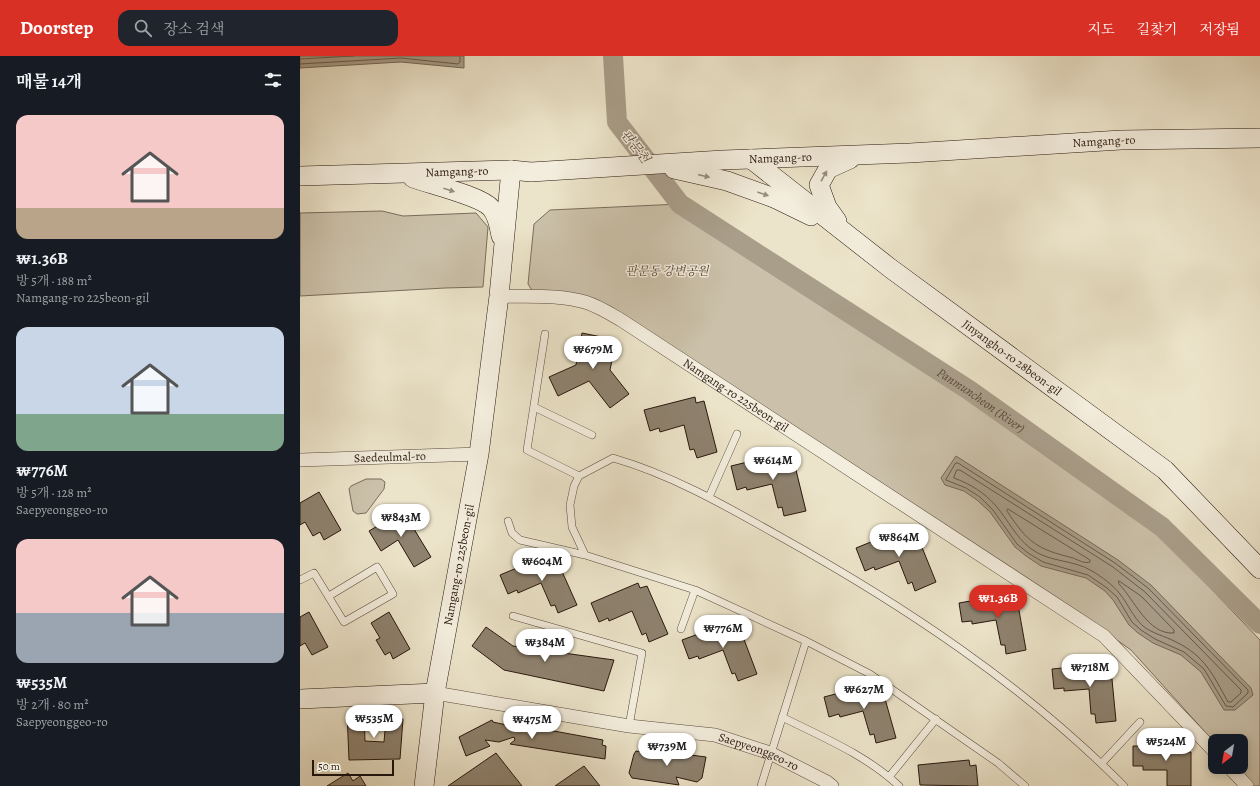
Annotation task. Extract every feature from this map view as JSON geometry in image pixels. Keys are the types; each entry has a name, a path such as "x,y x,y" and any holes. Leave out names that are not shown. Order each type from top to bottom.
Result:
{"street":[{"name":"Namgang-ro","path":"300,176 511,170 531,172 612,166 858,155 1121,140 1260,138"},
{"path":"846,234 826,207 819,185 828,170 858,155"},
{"name":"Jinyangho-ro 28beon-gil","path":"751,159 890,268 1165,470 1260,569"},
{"path":"654,165 727,181 774,198 846,234"},
{"name":"Namgang-ro 225beon-gil","path":"424,786 435,693 479,454 499,296 511,170"},
{"path":"398,174 479,200 490,207 498,220 504,247"},
{"name":"Namgang-ro 225beon-gil","path":"499,296 565,298 584,302 601,308 621,320 1104,636 1208,745"},
{"name":"Saedeulmal-ro","path":"300,460 479,454"},
{"name":"Saepyeonggeo-ro","path":"300,699 435,693 629,726 715,735 770,753 832,786"},
{"path":"1236,774 1247,786"}],"lane":[{"path":"545,334 527,450 579,476"},
{"path":"534,407 592,435"},
{"path":"709,497 737,434"},
{"path":"585,555 572,527 570,506 574,486 579,476 613,458 633,464 709,497 826,562 936,632 1032,703 1102,763 1124,786"},
{"path":"508,521 512,534 520,540 585,555 695,590 806,641 870,674 998,763 1025,786"},
{"path":"300,580 314,573 344,622 393,594 377,567 329,596"},
{"path":"681,629 695,590"},
{"path":"513,616 642,653 629,726"},
{"path":"761,786 806,641"},
{"path":"782,717 844,748 889,776 899,786"},
{"path":"889,776 936,719"},
{"path":"1102,763 1140,722"}],"green space":[{"name":"판문동 강변공원","path":"680,204 1130,504 1260,640 1260,786 1254,786 1243,774 1248,774 1248,734 1208,734 1208,735 1131,650 1074,610 599,302 533,292 528,284 534,224 550,210"},
{"path":"382,211 403,216 476,213 488,227 483,287 300,296 300,213"},
{"path":"366,479 381,479 385,482 384,489 366,513 357,514 353,511 349,489 351,486"}],"water":[{"path":"300,56 464,56 464,68 401,62 300,68"},
{"path":"956,456 1118,560 1151,585 1251,688 1253,695 1235,710 1224,710 1201,672 1181,655 1153,643 1138,633 1129,625 1113,600 1105,591 1086,578 1041,566 1026,556 1015,547 990,512 977,500 964,491 945,485 941,478"}],"building":[{"path":"582,333 616,340 610,370 629,394 610,408 589,381 558,396 549,377 576,365"},
{"path":"695,397 696,403 704,401 717,452 697,458 694,449 690,450 684,425 660,432 659,428 650,431 644,410"},
{"path":"781,454 784,464 794,462 806,511 784,516 782,507 778,508 772,484 747,490 746,487 737,490 731,466"},
{"path":"319,492 341,530 324,540 320,532 313,536 305,522 300,525 300,503"},
{"path":"403,511 431,557 414,567 398,540 381,551 369,531"},
{"path":"903,529 907,539 917,535 936,582 915,591 912,582 908,584 899,561 875,570 874,567 865,571 856,548"},
{"path":"548,555 550,560 556,558 577,605 558,613 555,605 551,606 541,583 518,593 517,590 508,594 500,575"},
{"path":"638,583 640,588 647,586 668,634 649,642 646,633 642,635 632,611 609,621 608,618 599,622 591,603"},
{"path":"1010,594 1011,600 1017,599 1026,650 1006,654 1005,645 1001,645 996,620 972,624 972,621 962,622 959,603"},
{"path":"309,612 328,647 312,655 305,643 300,646 300,617"},
{"path":"389,612 410,649 393,659 390,652 385,655 376,640 380,638 371,623"},
{"path":"731,622 733,628 739,626 757,674 738,681 735,673 732,674 723,650 699,659 698,656 689,659 682,640"},
{"path":"486,627 513,646 614,660 604,691 504,670 472,646"},
{"path":"1103,664 1104,670 1111,669 1116,721 1096,723 1095,714 1091,714 1089,689 1064,691 1064,688 1054,689 1052,669"},
{"path":"874,684 875,690 882,688 896,738 876,743 874,734 870,735 863,711 840,717 839,714 829,717 824,697"},
{"path":"347,713 364,713 365,741 384,742 386,719 395,714 403,719 400,759 349,760"},
{"path":"492,720 493,722 520,728 521,725 603,740 602,745 606,746 605,759 510,744 515,740 514,737 499,742 485,740 490,746 466,756 459,737"},
{"path":"1133,746 1185,746 1184,752 1191,752 1191,786 1167,786 1167,770 1143,770 1143,766 1133,766"},
{"path":"636,751 668,756 668,752 706,757 702,778 697,782 676,777 679,785 632,778 629,773"},
{"path":"496,753 522,786 448,786"},
{"path":"969,760 970,766 976,765 978,786 920,785 918,765"},
{"path":"584,766 600,786 555,786"},
{"path":"348,773 353,781 360,776 366,786 327,786"}],"waterway":[{"name":"Panmuncheon (River)","path":"613,56 617,122 680,204 969,390 1162,527 1260,624"}],"water label":[{"name":"판문천","path":"636,146"}]}
